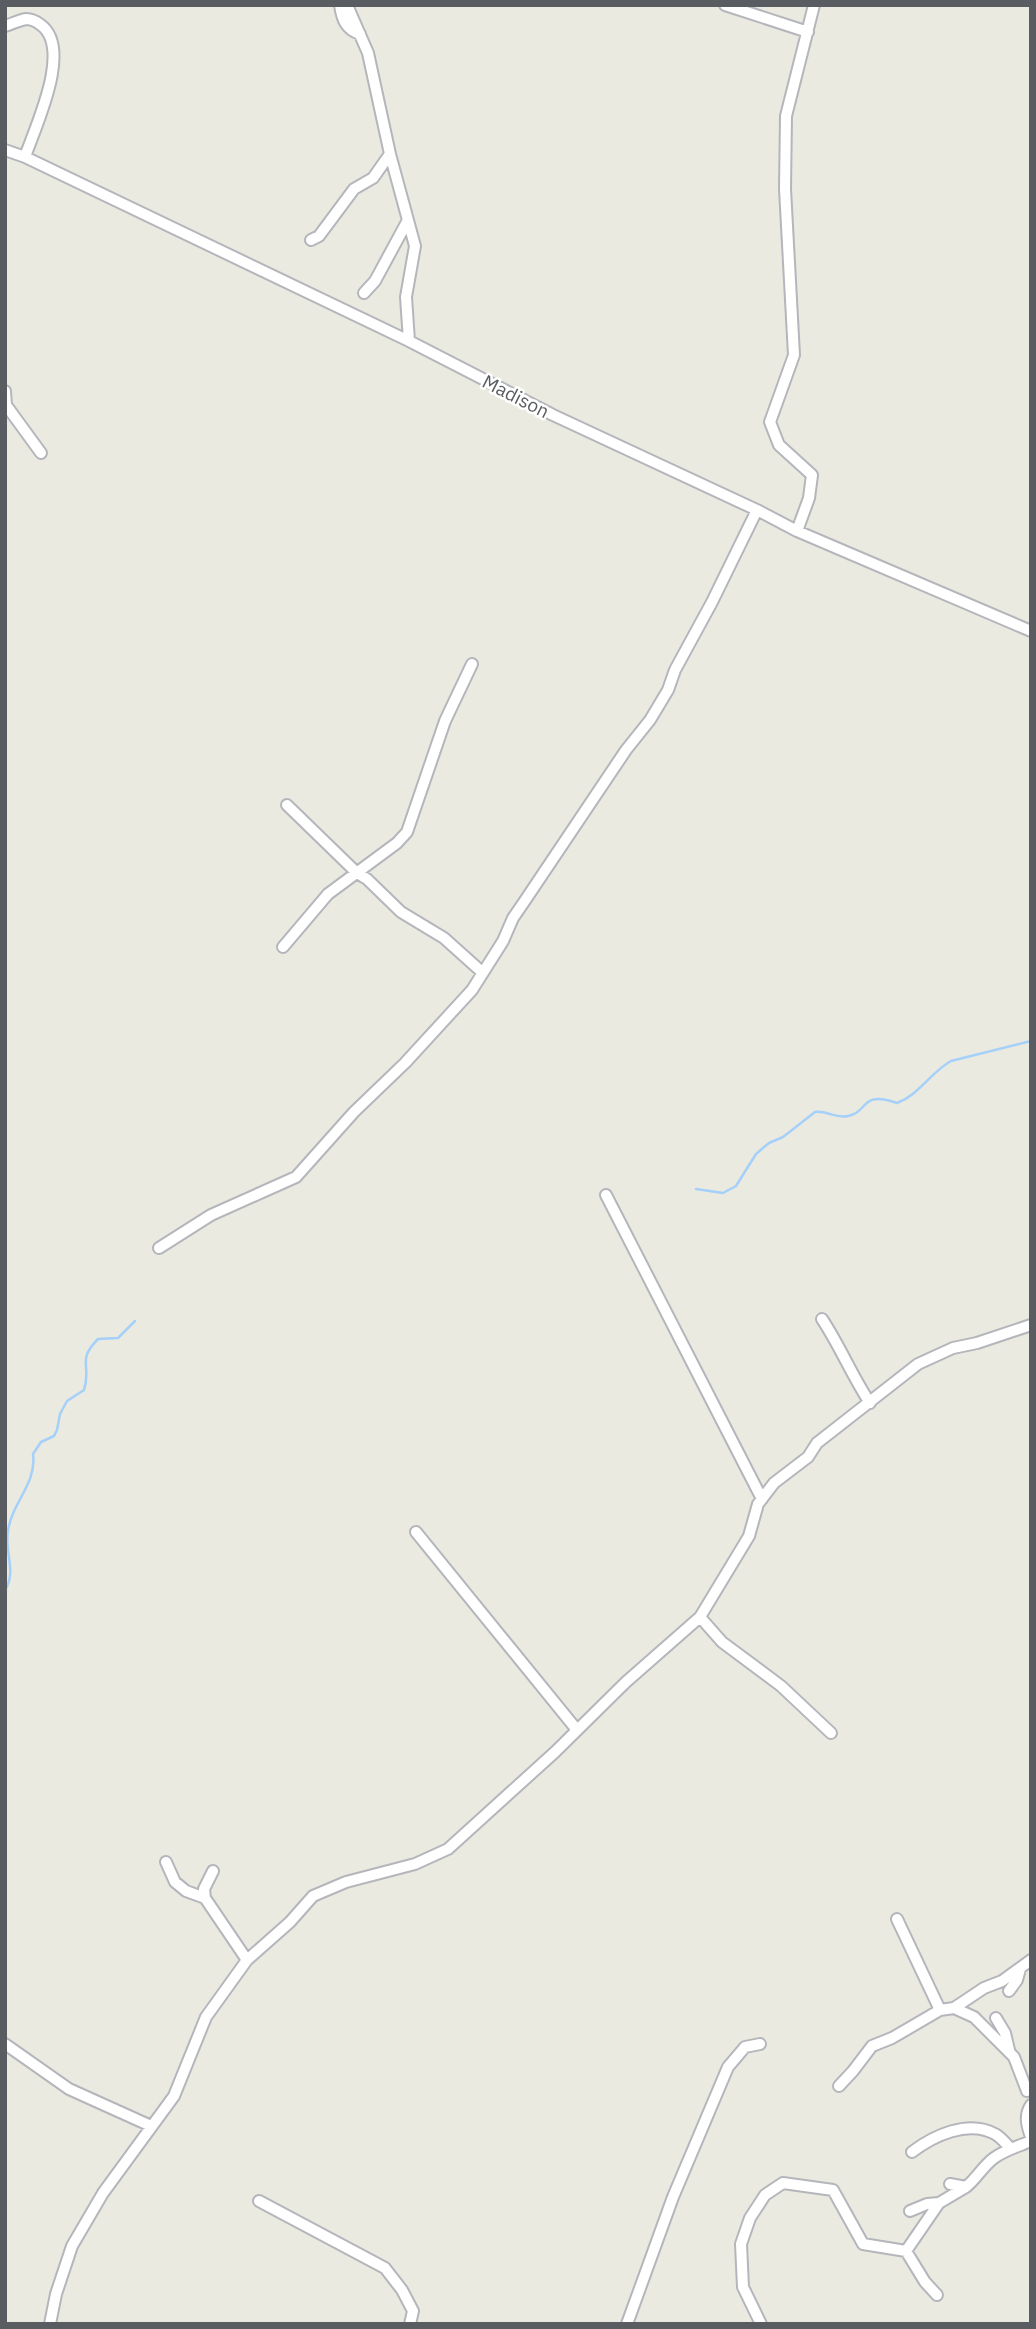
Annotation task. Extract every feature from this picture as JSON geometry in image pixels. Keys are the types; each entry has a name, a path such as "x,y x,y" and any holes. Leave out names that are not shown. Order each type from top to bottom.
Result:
{"street":[{"path":"340,5 342,18 351,32 360,34"},
{"path":"347,5 368,53 390,154 415,246 406,297 409,341"},
{"path":"725,5 808,32"},
{"path":"797,531 812,475 779,445 770,422 794,355 785,189 786,116 814,5"},
{"path":"5,26 32,20 45,28 52,38 49,90 25,157"},
{"name":"Madison","path":"6,151 25,157 409,341 553,415 797,531 1031,631"},
{"path":"311,240 319,236 354,189 373,178 390,154"},
{"path":"364,293 375,281 408,220"},
{"path":"5,391 6,405 41,453"},
{"path":"159,1248 211,1215 296,1177 354,1112 405,1063 472,990 524,902 668,690 681,658 757,510"},
{"path":"283,947 328,894 397,843 407,832 445,721 472,664"},
{"path":"288,805 401,912 444,938 483,973"},
{"path":"606,1195 762,1499"},
{"path":"822,1319 870,1403"},
{"path":"50,2324 56,2294 72,2246 103,2193 180,2083 206,2017 247,1960 290,1922 313,1896 346,1882 415,1864 447,1849 626,1682 700,1617 749,1536 762,1499 774,1483 808,1457 817,1443 918,1364 953,1348 1031,1325"},
{"path":"416,1532 577,1730"},
{"path":"700,1617 722,1642 781,1686 831,1733"},
{"path":"166,1862 175,1882 186,1891 205,1898"},
{"path":"213,1871 204,1889 205,1898 247,1960"},
{"path":"897,1919 940,2010"},
{"path":"839,2086 872,2046 892,2038 940,2010 954,2008 1002,1981 1031,1960"},
{"path":"1009,1991 1017,1980 1020,1968"},
{"path":"954,2008 974,2017 1014,2057 1027,2091 1031,2090"},
{"path":"996,2018 1005,2034 1010,2053"},
{"path":"5,2044 69,2089 151,2126"},
{"path":"627,2324 673,2197 728,2067 745,2047 760,2044"},
{"path":"906,2251 939,2203 966,2187 995,2158 1031,2139 1027,2113 1031,2105"},
{"path":"912,2152 940,2134 970,2129 996,2134 1011,2149"},
{"path":"761,2324 743,2287 741,2244 750,2218 765,2195 783,2183 833,2190 863,2244 906,2251 925,2282 937,2295"},
{"path":"950,2184 966,2187"},
{"path":"259,2201 385,2268 402,2290 413,2311 410,2324"},
{"path":"911,2211 939,2203"}],"waterway":[{"path":"696,1189 723,1193 736,1186 756,1154 815,1112 844,1117 855,1114 871,1100 897,1103 912,1095 951,1061 1031,1041"},
{"path":"5,1590 10,1576 7,1538 10,1521 28,1484 33,1454 41,1442 54,1436 67,1401 84,1390 86,1358 91,1346 98,1339 118,1338 135,1321"}]}
